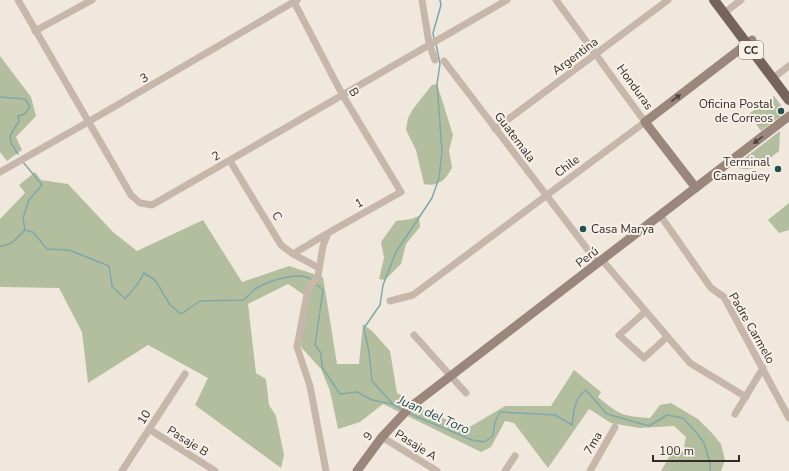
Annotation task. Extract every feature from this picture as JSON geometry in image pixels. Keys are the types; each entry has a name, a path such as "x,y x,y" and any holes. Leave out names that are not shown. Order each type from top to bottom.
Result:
{"main road":[{"name":"CC","path":"714,0 726,11 775,76 789,100"},
{"name":"CC","path":"721,0 726,11"},
{"name":"CC","path":"775,76 789,88"}],"street":[{"name":"2","path":"18,0 131,195 140,203 152,205 230,161 429,43 506,0"},
{"path":"35,31 92,0"},
{"path":"422,0 429,43 435,60"},
{"name":"Honduras","path":"556,0 645,122 696,188"},
{"name":"Argentina","path":"496,129 668,0"},
{"path":"726,11 741,0"},
{"name":"B","path":"294,1 342,94 401,192"},
{"name":"3","path":"0,172 294,1"},
{"name":"Chile","path":"390,301 413,295 546,197 749,42"},
{"name":"Guatemala","path":"444,61 546,197 690,363 746,397"},
{"path":"775,76 789,66"},
{"name":"Perú","path":"400,417 409,408 789,116"},
{"name":"C","path":"230,161 281,245 293,254 319,268"},
{"name":"1","path":"293,254 401,192"},
{"name":"Padre Carmelo","path":"660,215 711,288 724,297 789,418"},
{"path":"326,471 310,386 297,347 310,285 316,280 323,246 328,233"},
{"path":"645,312 619,335 644,358 667,337"},
{"path":"414,335 452,375 466,393"},
{"path":"735,414 763,368"},
{"name":"10","path":"122,471 184,374"},
{"name":"9","path":"357,471 382,437 400,417"},
{"name":"7ma","path":"590,471 616,427"},
{"name":"Pasaje B","path":"149,429 215,471"},
{"name":"Pasaje A","path":"382,437 437,471"},
{"path":"505,471 515,456"}],"green space":[{"path":"0,56 31,97 36,116 16,137 22,150 7,161 0,152"},
{"path":"437,84 453,135 449,150 452,168 441,182 429,185 424,184 416,150 406,130 408,118 413,109 432,85"},
{"path":"774,96 786,112 761,131 749,114"},
{"path":"780,131 779,151 756,167 751,169 738,168 737,164"},
{"path":"35,172 41,180 68,184 113,232 137,251 203,220 242,282 289,266 323,277 337,364 359,364 363,324 373,332 390,351 397,393 430,413 468,428 505,406 551,406 574,370 601,392 598,397 621,414 650,418 660,405 671,403 698,419 721,444 725,460 721,471 661,471 673,450 683,452 686,437 674,426 639,428 611,423 589,409 548,468 514,423 505,421 491,447 481,452 383,404 360,422 338,429 330,391 321,369 301,347 306,296 288,284 248,304 256,373 266,379 269,405 276,416 284,455 281,468 195,405 208,378 148,345 88,383 82,332 59,288 0,287 0,219 25,193 19,185"},
{"path":"789,203 789,230 779,233 768,220"},
{"path":"419,216 420,227 406,244 401,264 385,280 379,279 384,258 381,242 396,221 411,219"}],"waterway":[{"path":"434,39 433,33 441,5 440,0"},
{"path":"392,403 372,381 369,352 364,328 380,305 383,285 396,252 432,198 439,178 442,151 437,84 440,64 436,44"},
{"path":"0,97 25,99 30,107 25,114 18,116 19,121 10,136 11,143 18,154"},
{"path":"23,162 42,185 29,200 23,218 25,230"},
{"name":"Juan del Toro","path":"25,230 33,232 47,249 69,250 109,266 112,286 125,299 137,285 144,273 155,280 170,305 181,314 200,301 244,300 255,289 276,280 292,276 307,277 312,280"},
{"name":"Juan del Toro","path":"0,246 7,245 25,230"},
{"name":"Juan del Toro","path":"315,283 323,290 315,345 321,353 322,367 340,394 357,392 372,400 392,404 403,410"},
{"name":"Juan del Toro","path":"408,413 472,440 484,442 493,436 495,422 500,412 555,415 572,425 577,401 586,390 607,414 649,426 667,415 683,418 704,443 710,463 710,471"}],"place":[{"name":"Oficina Postal de Correos","path":"781,111"},
{"name":"Terminal Camagüey","path":"778,169"},
{"name":"Casa Marya","path":"583,229"}]}
